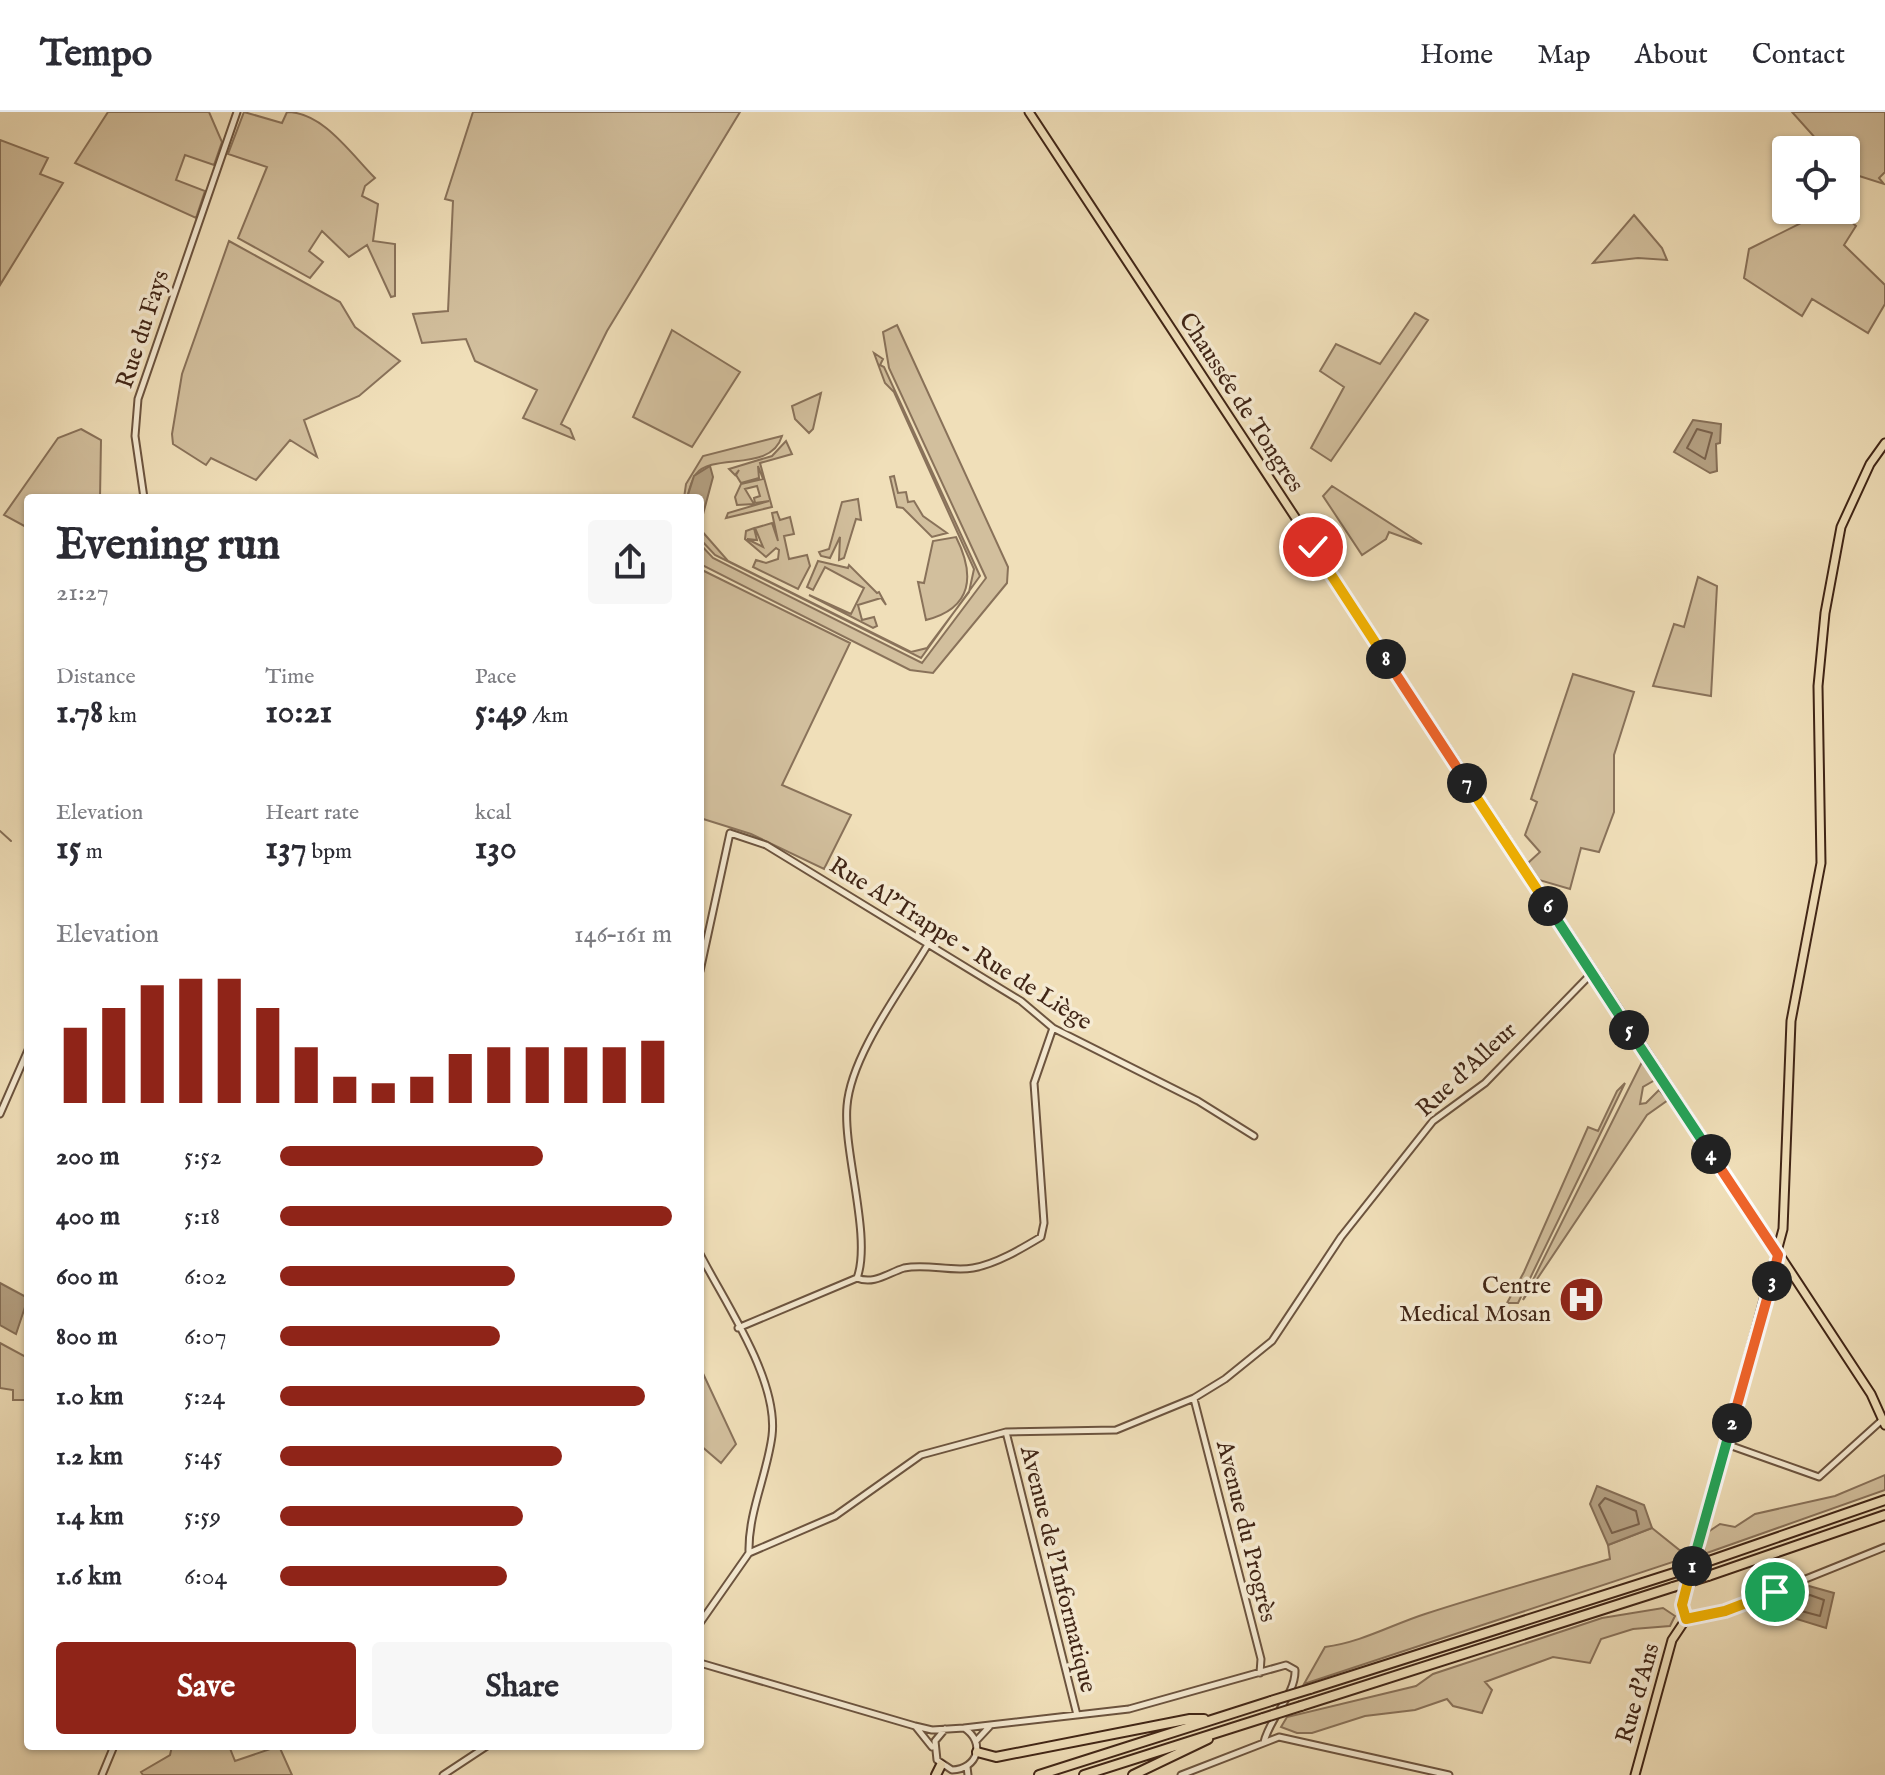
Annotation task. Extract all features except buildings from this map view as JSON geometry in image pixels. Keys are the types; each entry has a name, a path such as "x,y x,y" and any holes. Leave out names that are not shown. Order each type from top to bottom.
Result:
{"highway":[{"path":"1039,1775 1677,1572 1885,1500"},
{"path":"1084,1775 1708,1576 1885,1515"},
{"path":"977,1752 996,1757 1190,1719 1213,1719"},
{"path":"1133,1775 1202,1743 1216,1733"},
{"path":"936,1775 941,1765"}],"main road":[{"name":"Chaussée de Tongres","path":"1029,112 1883,1414"},
{"name":"Rue d'Ans","path":"1635,1775 1670,1645 1686,1619 1683,1601 1775,1270 1784,1224 1791,1021 1821,863 1818,686 1825,613 1841,527 1870,464 1885,444"},
{"path":"1762,1231 1774,1232 1784,1224"},
{"path":"1775,1270 1788,1270"}],"street":[{"name":"Rue du Fays","path":"143,494 135,436 138,399 237,112"},
{"name":"Rue Al'Trappe - Rue de Liège","path":"704,953 730,833 766,845 1021,1001 1053,1028 1198,1101 1254,1136"},
{"path":"857,1278 860,1252 847,1106 865,1053 927,946"},
{"name":"Rue d'Alleur","path":"749,1553 835,1516 921,1455 1006,1432 1116,1430 1194,1398 1225,1379 1272,1341 1315,1275 1433,1121 1485,1083 1592,973"},
{"path":"738,1328 857,1278 865,1281 876,1279 904,1268 923,1266 972,1268 1041,1237 1044,1223 1034,1083 1053,1028"},
{"path":"0,1114 24,1059"},
{"path":"704,1262 765,1383 772,1409 769,1456 749,1537 749,1553 704,1617"},
{"name":"Avenue du Progrès","path":"1194,1398 1261,1659 1260,1673"},
{"path":"1726,1444 1819,1477 1883,1414"},
{"name":"Avenue de l'Informatique","path":"1006,1432 1077,1715"},
{"path":"1686,1619 1736,1607 1885,1547"},
{"path":"704,1664 915,1726 945,1729 1129,1709 1286,1665 1295,1670 1296,1679 1268,1726 1264,1742"},
{"path":"976,1741 983,1730 994,1723"},
{"path":"915,1726 934,1749 941,1765 958,1775"},
{"path":"964,1728 976,1741 977,1752 967,1767 968,1775"},
{"path":"934,1749 945,1729"},
{"path":"1181,1775 1279,1737 1449,1775"},
{"path":"102,1775 112,1750"},
{"path":"443,1775 481,1750"},
{"path":"952,1770 967,1767"}],"shaded area":[{"path":"108,112 209,112 222,142 214,165 185,155 176,180 205,191 196,218 75,163"},
{"path":"244,112 282,123 287,112 313,119 336,136 375,178 365,186 362,196 378,204 373,241 395,244 395,296 391,297 367,245 349,257 322,231 309,251 323,262 310,278 238,238 267,167 228,154"},
{"path":"473,112 740,112 607,331 561,424 570,429 574,439 523,418 537,390 475,361 466,339 422,343 413,314 448,311 453,201 445,199"},
{"path":"1792,112 1885,112 1885,172 1879,178 1884,184 1860,176 1860,136 1813,136"},
{"path":"0,140 48,158 40,174 63,183 0,285"},
{"path":"1634,215 1662,248 1667,260 1638,258 1593,263"},
{"path":"1799,224 1854,224 1856,226 1844,245 1885,285 1885,304 1868,333 1812,299 1802,316 1744,278 1749,249"},
{"path":"229,241 340,302 355,327 400,361 359,396 304,420 317,457 290,440 256,480 211,458 206,465 173,444 182,374"},
{"path":"1415,313 1428,320 1331,461 1311,448 1344,387 1320,371 1336,344 1380,364"},
{"path":"897,325 1008,567 1007,583 933,673 910,670 704,566 704,548 713,558 922,663 986,578 889,368 883,332"},
{"path":"672,330 740,372 692,447 633,417"},
{"path":"874,353 883,359 880,365 884,367 980,576 969,591 974,569 894,392 885,383"},
{"path":"821,393 813,429 809,433 795,419 792,406"},
{"path":"81,429 101,440 100,494 24,494 24,526 4,515 58,438"},
{"path":"782,436 776,447 766,454 704,468 696,474 688,494 685,494 686,484 703,456"},
{"path":"786,441 792,454 760,463 772,507 726,518 728,513 769,501 755,503 754,498 760,496 757,486 745,489 754,504 737,505 735,497 741,484 763,479 758,466 759,478 741,483 736,475 739,470 735,475 729,469 772,456"},
{"path":"894,476 898,493 906,492 908,502 914,501 923,516 947,533 932,537 903,508 897,507 890,477"},
{"path":"1332,486 1422,544 1389,532 1386,539 1362,555 1323,496"},
{"path":"858,499 861,520 856,519 844,558 839,560 840,537 830,558 821,556 819,552 829,549 842,502"},
{"path":"777,512 780,520 790,517 794,534 784,536 789,559 807,555 810,566 798,589 753,567 756,560 766,563 778,559 779,550 776,548 766,557 745,539 746,531 754,528 757,540 747,539 763,547 755,528 772,523 778,541 772,513"},
{"path":"704,534 728,561 911,652 927,648 956,609 921,658 715,555 704,543"},
{"path":"956,537 966,564 966,588 953,607 942,615 926,620 918,582 924,583 933,541"},
{"path":"818,561 848,568 849,565 879,592 886,605 881,598 858,605 862,620 874,617 877,626 873,628 809,595 851,614 864,588 825,567 813,590 807,587"},
{"path":"704,571 850,643 782,785 851,815 824,869 751,834 704,819"},
{"path":"1698,577 1717,586 1711,696 1653,686 1674,624 1684,627"},
{"path":"1573,674 1634,692 1614,755 1614,812 1599,852 1581,848 1570,889 1539,880 1528,863 1540,852 1525,835 1537,802 1531,799"},
{"path":"1643,1060 1655,1080 1643,1087 1640,1104 1646,1103 1659,1090 1668,1100 1647,1115 1523,1300"},
{"path":"1625,1083 1518,1303 1507,1303 1524,1272 1588,1127 1598,1131 1617,1091"},
{"path":"0,1343 24,1356 24,1400 13,1400 13,1390 0,1388"},
{"path":"704,1376 736,1444 721,1463 704,1448"},
{"path":"1885,1475 1885,1490 1704,1554 1705,1534 1720,1524 1735,1527 1755,1514 1835,1496"},
{"path":"1652,1528 1688,1557 1304,1684 1325,1647 1610,1559 1608,1545"},
{"path":"1663,1608 1675,1616 1670,1626 1633,1629 1601,1639 1590,1663 1553,1657 1485,1682 1492,1690 1482,1713 1453,1706 1447,1699 1415,1710 1365,1716 1312,1733 1297,1733 1281,1727 1287,1717 1416,1686 1433,1674 1602,1618"},
{"path":"171,1750 231,1750 235,1761 267,1750 281,1750 292,1775 143,1775 141,1772 170,1755"}],"water":[{"path":"1693,420 1721,424 1720,443 1716,444 1717,471 1710,473 1674,452"},
{"path":"710,466 713,477 704,511 704,494 688,494 694,476"},
{"path":"0,1283 24,1296 24,1310 16,1334 0,1325"},
{"path":"1597,1486 1644,1505 1652,1528 1608,1545 1590,1504"},
{"path":"1809,1586 1834,1593 1826,1628 1761,1608"}],"waterway":[{"path":"0,831 11,841"}],"place":[{"name":"Centre Medical Mosan","path":"1582,1299"}],"route":[{"path":"1313,547 1778,1255 1683,1608 1686,1619 1698,1617 1725,1611 1775,1592"}]}
